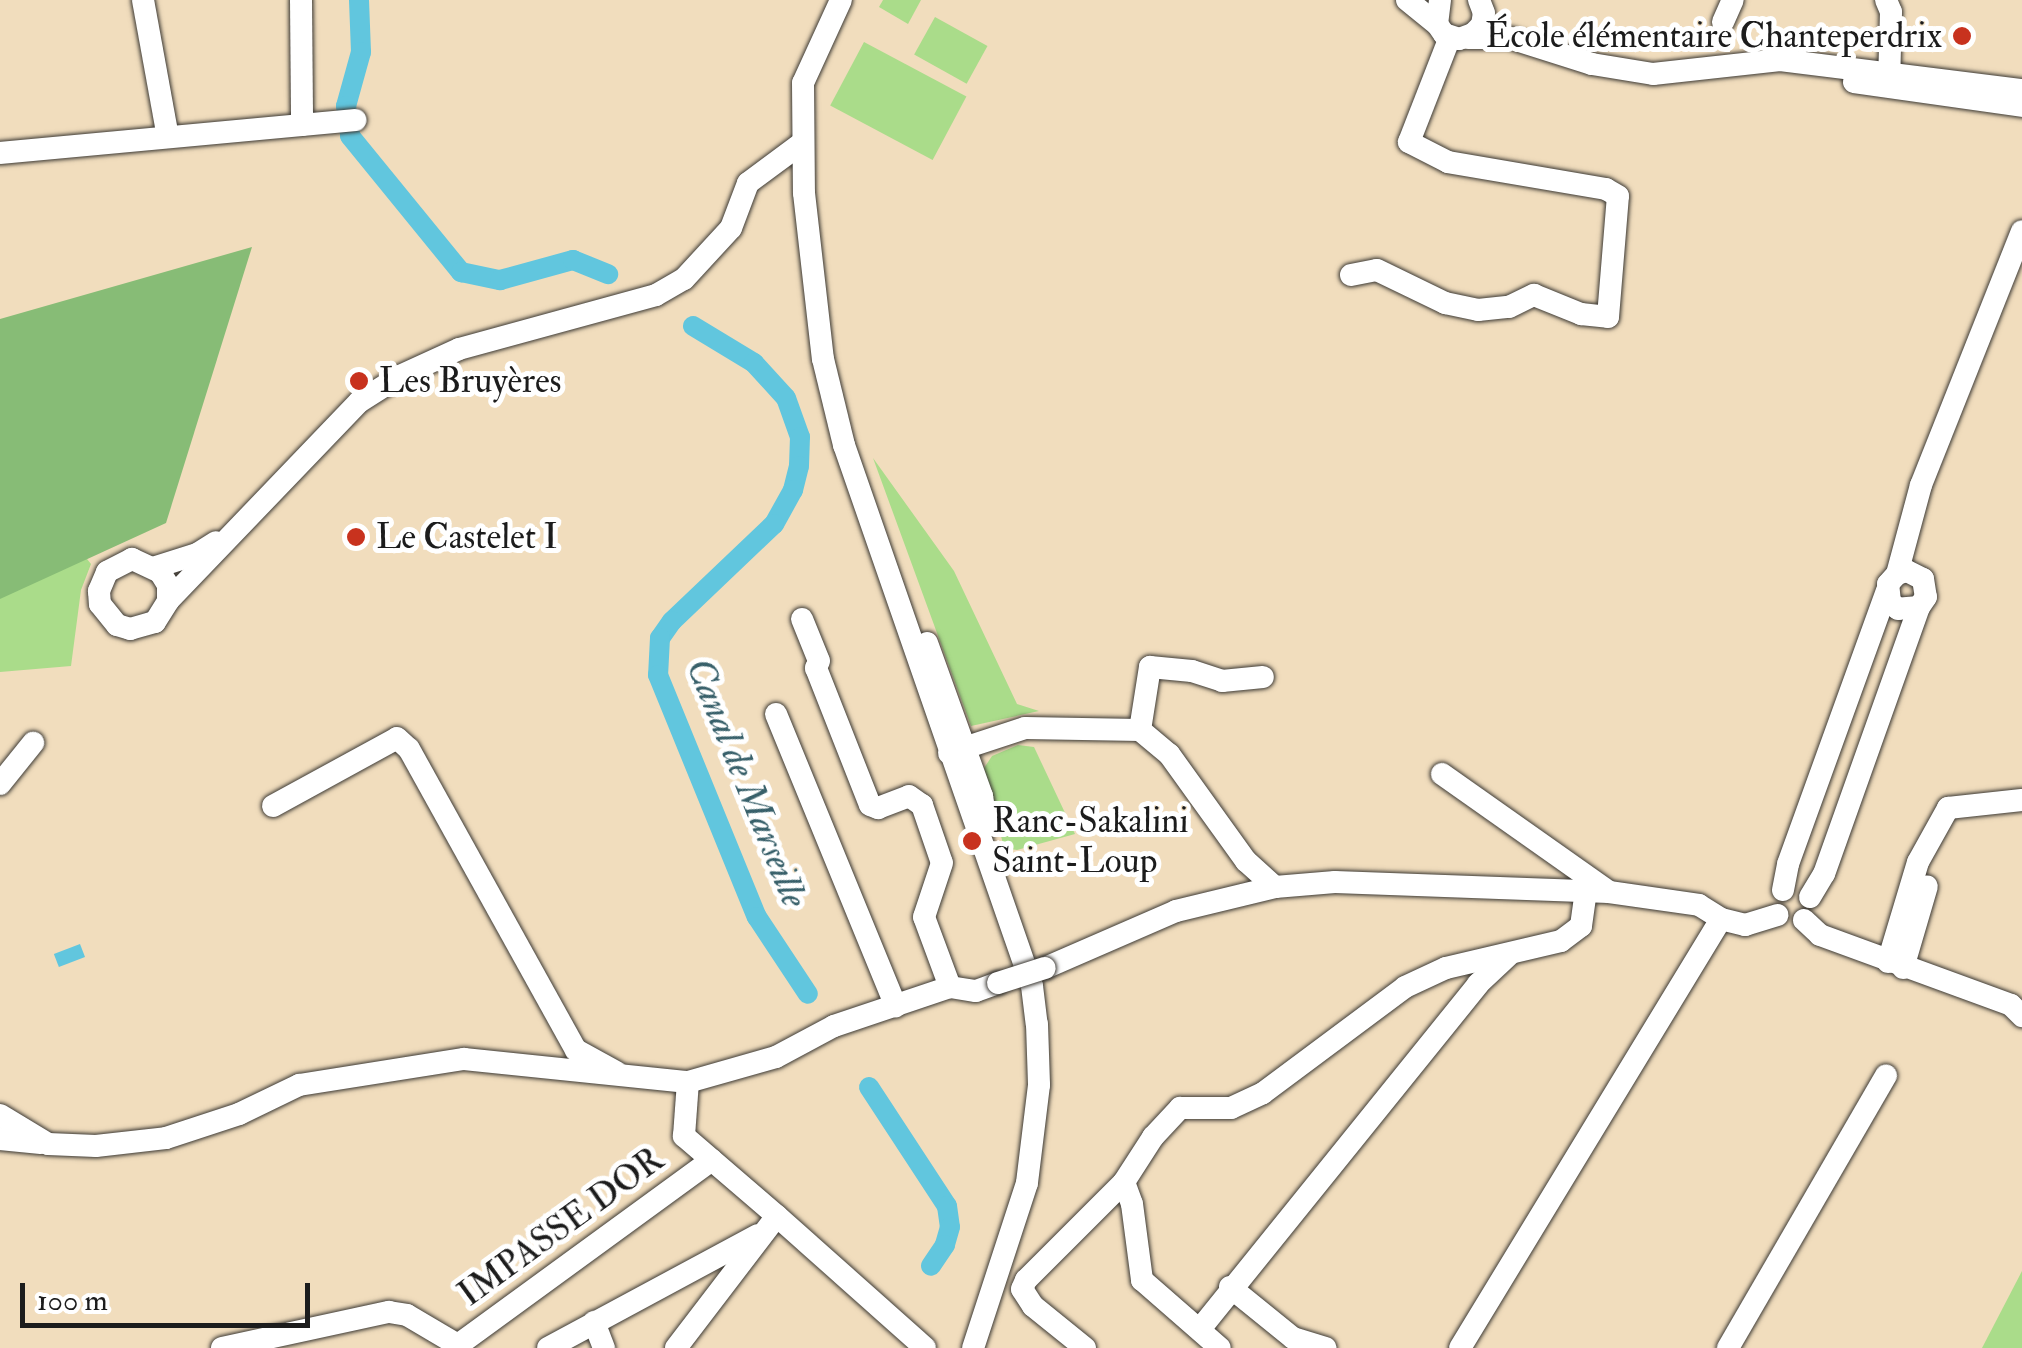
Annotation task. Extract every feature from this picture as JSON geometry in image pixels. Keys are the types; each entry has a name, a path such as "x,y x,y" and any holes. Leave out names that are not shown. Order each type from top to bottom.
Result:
{"street":[{"path":"143,0 168,138"},
{"path":"301,0 302,125"},
{"path":"840,0 803,83 803,176 823,359 844,445 891,572 916,612 994,874 1032,986 1039,1086 1027,1183 972,1348"},
{"path":"1407,0 1448,24 1510,38 1592,64 1653,74 1780,60 2022,106"},
{"path":"1886,0 1892,12 1889,79"},
{"path":"1448,24 1482,25 1481,3"},
{"path":"1481,3 1510,38"},
{"path":"1351,274 1377,270 1446,303 1478,310 1509,307 1534,294 1580,314 1608,317 1618,196 1606,189 1448,162 1409,142 1448,24"},
{"path":"1889,79 2022,90"},
{"path":"0,153 347,121"},
{"path":"236,529 197,554 156,567 132,559 117,564 102,579 100,604 108,618 130,630 155,622 168,601 355,406 400,376 459,349 632,305 684,279 730,228 748,183 802,143"},
{"path":"748,183 803,176"},
{"path":"1919,607 1898,609 1911,524 1922,484 2022,232"},
{"path":"156,567 168,585 168,601"},
{"path":"1810,897 1824,874 1927,586 1900,579"},
{"path":"1777,915 1776,898 1783,890 1788,864 1900,579"},
{"path":"802,619 819,660 816,668 870,805 878,808 909,796 922,806 942,862 924,917 950,987"},
{"path":"1140,730 1150,667 1192,671 1222,681 1262,676"},
{"path":"776,714 896,1006"},
{"path":"957,750 1025,728 1140,730 1169,754 1246,861 1275,887"},
{"path":"273,806 398,738 408,749 576,1050 623,1076"},
{"path":"0,784 33,743"},
{"path":"1442,774 1597,891"},
{"path":"1896,965 1918,862 1932,843 1948,808 2022,800"},
{"path":"0,1139 96,1146 166,1138 239,1114 299,1084 464,1059 688,1082 776,1057 834,1026 950,987 976,991 1045,968 1162,916 1275,887 1335,882 1597,891 1699,905 1745,926 1777,915 1793,924 1804,920 1812,910 1810,897 1803,890 1783,890"},
{"path":"1085,1348 1033,1306 1022,1289 1026,1280 1124,1182 1153,1137 1180,1108 1231,1108 1263,1093 1405,987 1446,968 1561,941 1581,926 1597,891"},
{"path":"1460,1348 1721,918"},
{"path":"1804,920 1820,934 2011,1005 2022,1016"},
{"path":"1200,1329 1478,984 1511,952"},
{"path":"1728,1348 1886,1075"},
{"path":"688,1082 684,1136 771,1223 925,1348"},
{"path":"0,1115 48,1144"},
{"name":"IMPASSE DOR","path":"222,1348 389,1312 407,1315 458,1345 712,1160"},
{"path":"1124,1182 1132,1204 1142,1280 1220,1348"},
{"path":"548,1348 771,1223"},
{"path":"676,1348 771,1223"},
{"path":"1230,1287 1293,1338 1326,1348"},
{"path":"594,1322 604,1348"}],"green space":[{"path":"883,0 921,0 908,24 879,7"},
{"path":"935,17 987,46 967,84 914,55"},
{"path":"864,42 966,96 933,160 830,106"},
{"path":"252,247 166,523 0,599 0,319"},
{"path":"873,458 954,571 1017,704 1039,711 971,726"},
{"path":"0,482 34,492 91,564 81,590 71,666 0,672"},
{"path":"1018,745 1034,747 1075,834 1017,850 1004,848 984,768 992,756"},
{"path":"2022,1271 2022,1348 1982,1348"}],"water":[{"path":"80,944 85,957 59,967 54,954"}],"waterway":[{"name":"Canal de Marseille","path":"359,0 361,52 346,106 350,136 461,272 500,280 573,260 608,274"},
{"name":"Canal de Marseille","path":"693,326 754,363 786,398 800,437 799,466 793,490 774,524 672,621 660,638 658,675 757,917 808,994"},
{"name":"Canal de Marseille","path":"869,1087 947,1206 950,1227 945,1245 931,1266"}],"place":[{"name":"École élémentaire Chanteperdrix","path":"1962,36"},
{"name":"Les Bruyères","path":"359,381"},
{"name":"Le Castelet I","path":"356,537"},
{"name":"Ranc-Sakalini Saint-Loup","path":"972,841"}]}
